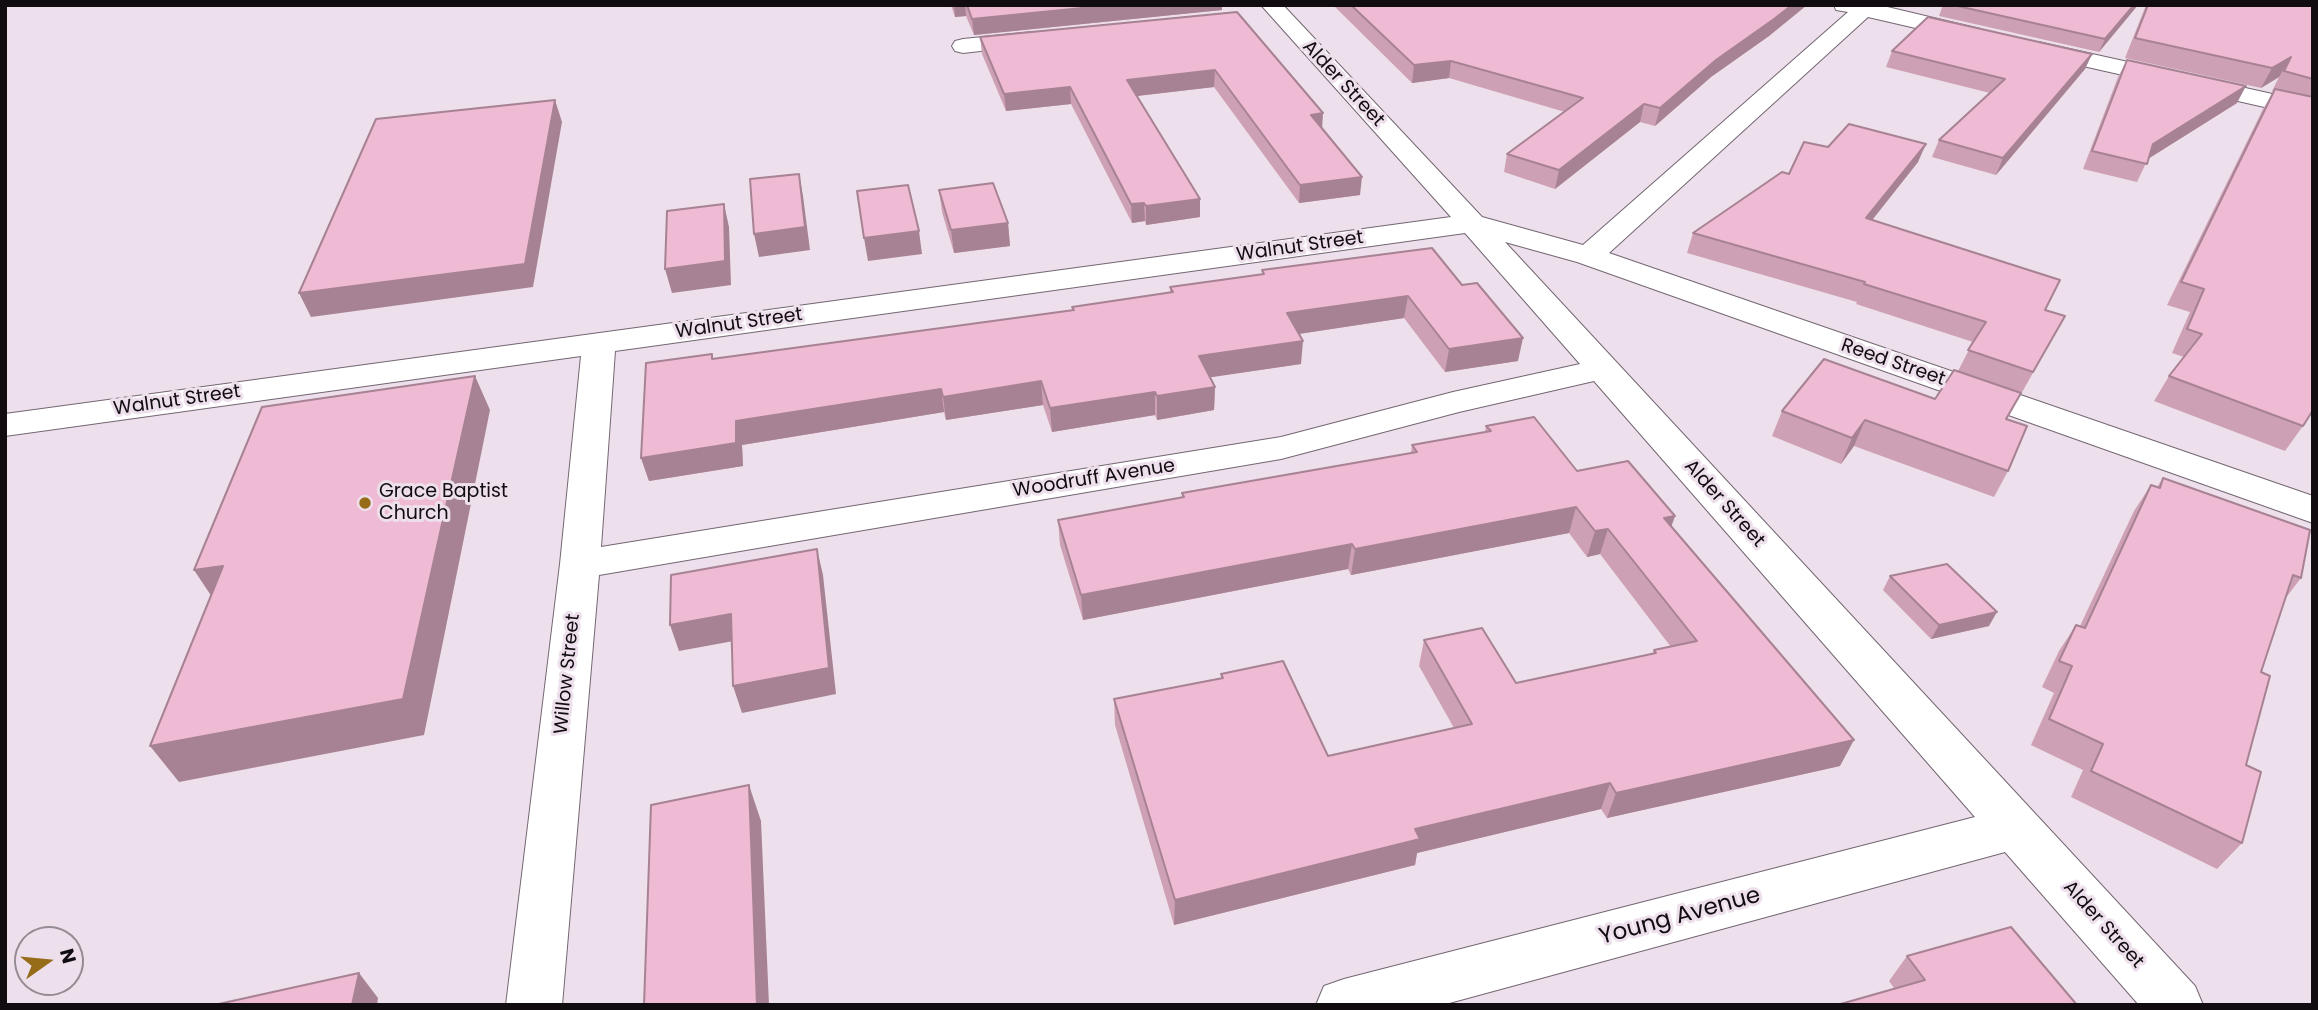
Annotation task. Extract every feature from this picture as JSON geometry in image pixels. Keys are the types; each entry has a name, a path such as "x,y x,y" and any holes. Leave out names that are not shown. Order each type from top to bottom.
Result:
{"street":[{"path":"1588,256 1859,7 2313,111"},
{"name":"Alder Street","path":"1267,12 1472,223 2175,1005"},
{"path":"963,46 1059,36"},
{"name":"Reed Street","path":"1472,223 1588,256 2313,510"},
{"name":"Walnut Street","path":"5,425 1472,223"},
{"name":"Willow Street","path":"534,1005 580,564 599,344"},
{"name":"Woodruff Avenue","path":"580,564 1281,448 1453,403 1603,369"},
{"name":"Young Avenue","path":"1344,1005 2016,828"}],"building":[{"path":"967,5 1112,5 972,19"},
{"path":"1351,5 1792,5 1716,60 1660,108 1644,104 1559,170 1507,154 1583,98 1451,61 1414,65"},
{"path":"1953,5 2134,5 2105,39"},
{"path":"2148,5 2313,5 2313,79 2284,71 2291,57 2272,68 2135,38"},
{"path":"1237,12 1323,113 1311,115 1362,177 1300,185 1215,70 1127,80 1200,199 1146,206 1144,203 1131,204 1070,87 1004,94 980,37"},
{"path":"1928,17 2092,54 2003,158 1939,140 2005,79 1892,51"},
{"path":"2127,60 2246,86 2153,144 2147,164 2092,151"},
{"path":"2275,89 2313,97 2313,410 2303,426 2169,376 2202,334 2187,329 2204,289 2181,282"},
{"path":"555,100 525,264 299,293 376,119"},
{"path":"1849,124 1926,144 1866,218 2060,280 2045,310 2065,316 2033,372 1968,350 1986,322 1864,284 1865,282 1693,233 1782,172 1789,174 1804,142 1828,147"},
{"path":"799,174 805,227 754,234 750,179"},
{"path":"993,183 1008,223 951,230 939,190"},
{"path":"908,185 919,231 864,238 857,191"},
{"path":"724,204 725,261 665,269 667,211"},
{"path":"1432,248 1462,285 1477,283 1523,338 1449,349 1408,296 1287,313 1303,341 1199,356 1215,387 1157,396 1155,392 1050,408 1041,381 943,397 941,389 736,421 736,443 641,458 646,363 712,354 712,359 1074,310 1072,307 1173,292 1170,287 1264,274 1262,270"},
{"path":"1824,359 1935,399 1954,370 2021,393 2006,419 2027,426 2008,471 1865,420 1852,438 1782,411"},
{"path":"475,376 403,699 150,746 223,566 194,570 262,407"},
{"path":"1534,417 1577,471 1628,461 1675,516 1664,518 1854,740 1616,793 1610,783 1415,829 1420,839 1175,900 1114,699 1223,678 1221,674 1283,661 1328,756 1472,724 1424,640 1482,628 1516,683 1656,653 1654,650 1697,641 1608,529 1595,531 1576,507 1355,549 1352,544 1081,595 1058,520 1184,497 1182,493 1417,452 1412,445 1491,431 1486,426"},
{"path":"2163,478 2310,530 2301,578 2293,575 2261,672 2270,676 2246,765 2261,772 2242,843 2091,771 2103,744 2049,719 2072,666 2059,661 2076,625 2085,628 2151,485 2160,488"},
{"path":"817,549 829,668 733,686 731,614 670,625 671,575"},
{"path":"1947,564 1997,612 1939,625 1890,576"},
{"path":"749,785 757,1005 644,1005 651,805"},
{"path":"2011,927 2077,1005 1837,1005 1925,980 1907,956"},
{"path":"359,973 352,1005 214,1005"}],"place":[{"name":"Grace Baptist Church","path":"365,503"}]}
